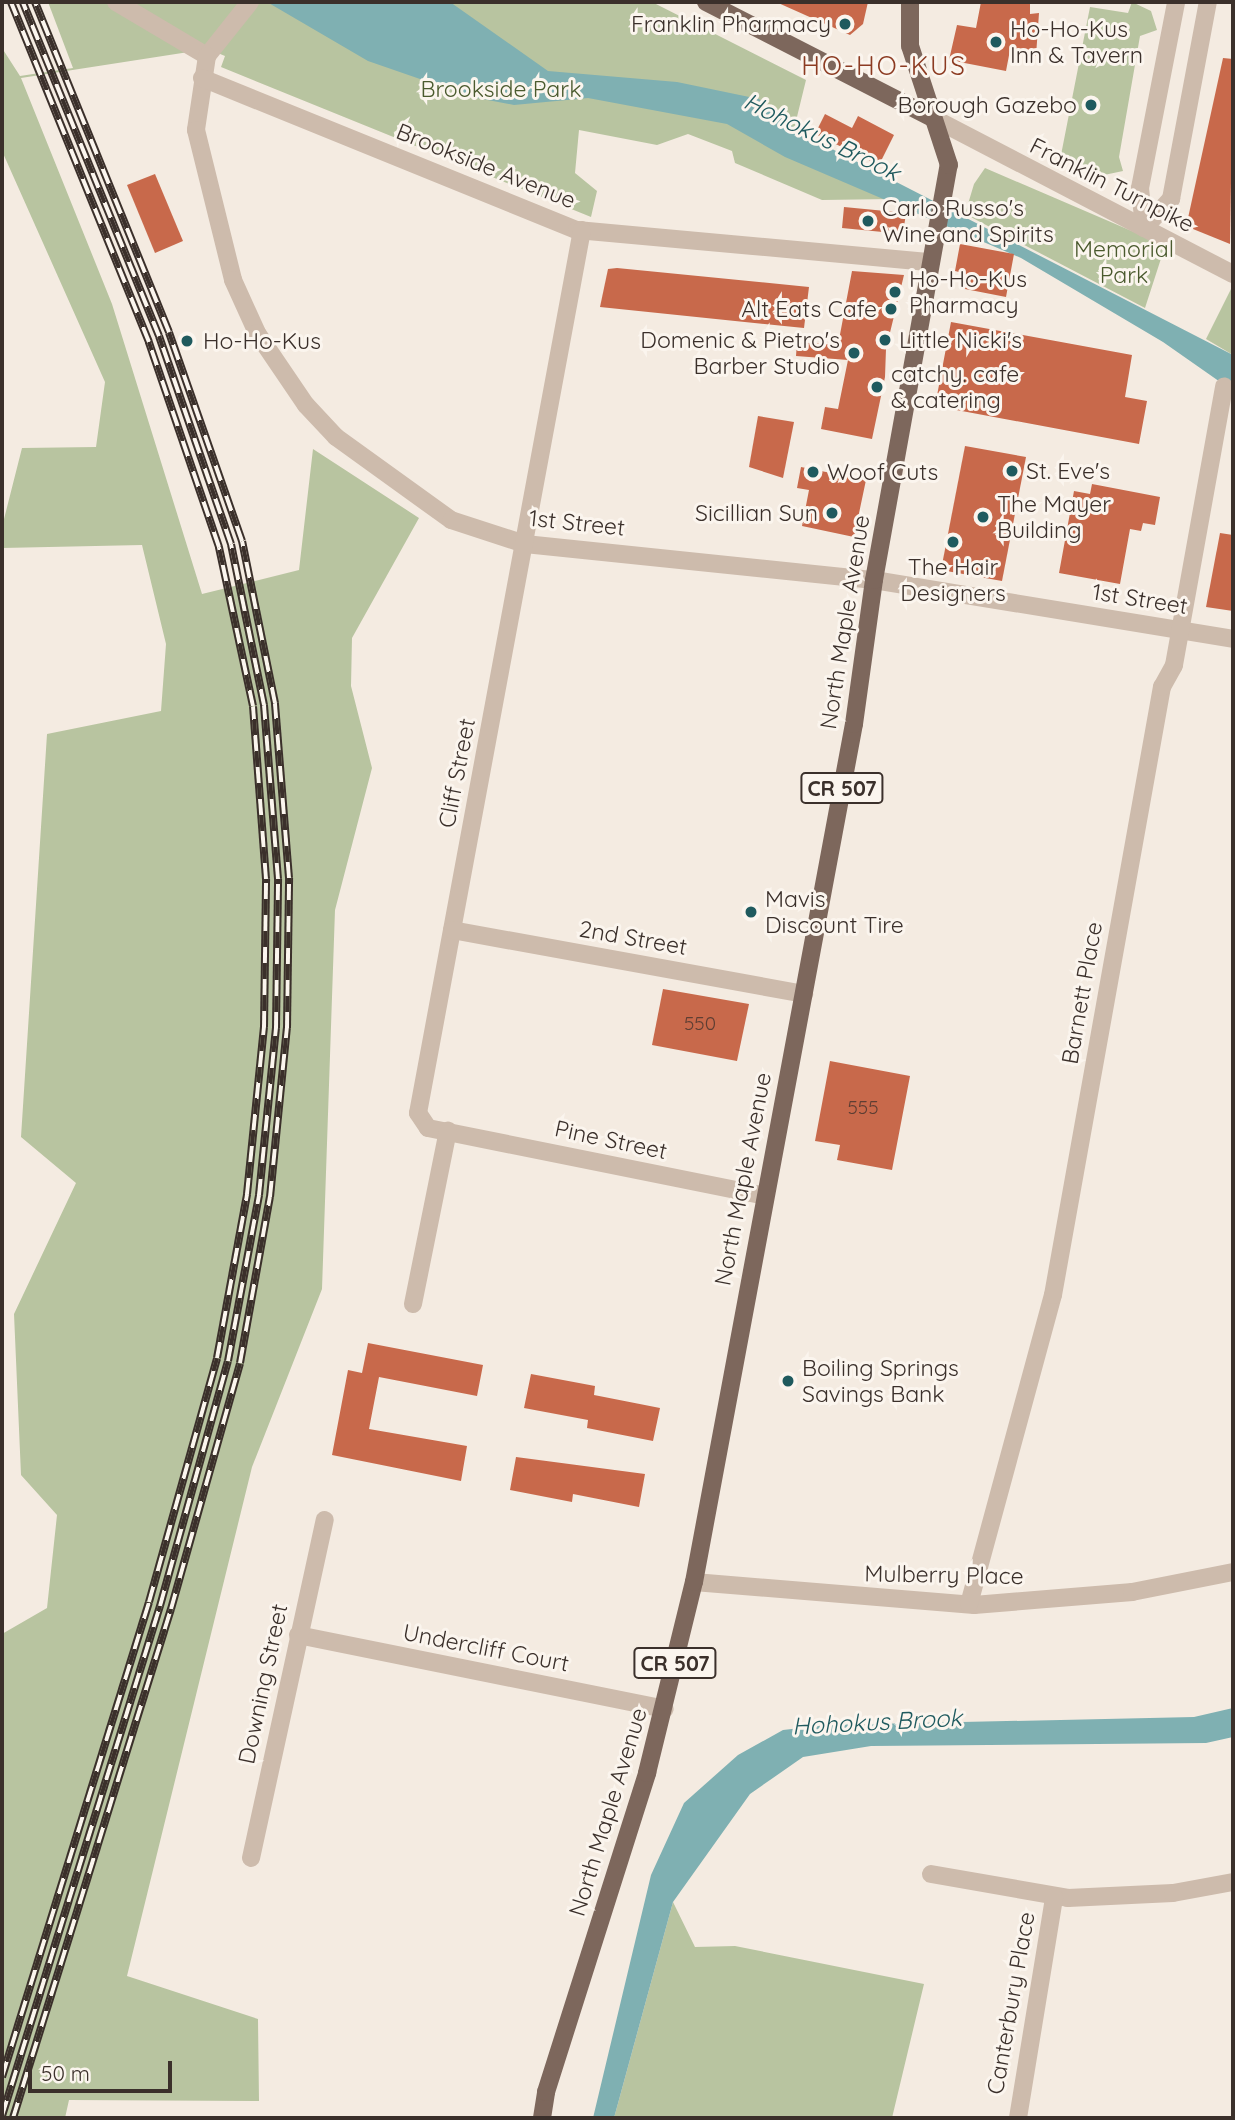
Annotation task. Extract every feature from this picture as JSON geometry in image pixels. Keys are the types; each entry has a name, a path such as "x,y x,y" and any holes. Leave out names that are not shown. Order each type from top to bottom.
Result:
{"main road":[{"path":"706,2 933,118"},
{"path":"910,2 910,46 933,118"},
{"name":"North Maple Avenue","path":"542,2118 546,2092 665,1709 694,1582 854,724 874,580 944,197 949,165 933,118"}],"street":[{"path":"116,2 207,56 230,22 250,2"},
{"path":"1144,228 1140,188 1177,2"},
{"path":"1144,228 1171,199 1208,4 1189,2"},
{"name":"1st Street","path":"207,56 196,130 206,179 233,280 279,370 336,437 451,520 525,544 874,580 1233,639"},
{"name":"Brookside Avenue","path":"202,78 582,230 931,262"},
{"name":"Franklin Turnpike","path":"933,118 1233,274"},
{"name":"Cliff Street","path":"448,1131 428,1128 418,1113 582,230"},
{"name":"Barnett Place","path":"969,1604 1053,1295 1162,687 1174,665 1224,386"},
{"name":"2nd Street","path":"452,930 804,994"},
{"path":"413,1304 448,1131"},
{"name":"Pine Street","path":"448,1131 764,1196"},
{"name":"Downing Street","path":"251,1858 325,1520"},
{"name":"Mulberry Place","path":"694,1582 969,1604 1132,1592 1233,1572"},
{"name":"Undercliff Court","path":"298,1635 665,1709"},
{"path":"931,1874 1054,1896 1134,1897 1233,1882"},
{"name":"Canterbury Place","path":"1018,2118 1054,1896"}],"green space":[{"name":"Brookside Park","path":"48,2 652,2 806,80 795,125 892,199 822,200 735,163 732,151 688,134 657,145 579,130 575,173 597,191 591,217 221,67 225,56 208,49 21,78 112,304 202,594 299,570 313,449 419,518 352,638 351,686 372,768 335,910 322,1289 252,1467 127,1976 258,2019 259,2101 69,2100 65,2118 2,2118 2,1634 47,1608 57,1515 21,1475 14,1314 76,1183 21,1137 47,734 161,711 166,644 142,545 2,548 2,527 22,448 96,447 105,382 2,151 2,48 20,76 73,68"},
{"path":"1132,2 1151,11 1157,30 1140,36 1119,157 1123,171 1104,175 1061,155 1090,7 1128,13"},
{"name":"Memorial Park","path":"985,168 1141,235 1167,240 1145,308 965,214 974,184"},
{"path":"1233,285 1233,355 1206,339"},
{"path":"673,1902 695,1947 735,1946 924,1984 892,2118 614,2118"}],"water":[{"path":"267,2 450,2 548,71 677,82 759,99 799,132 1233,355 1233,391 1163,342 1021,258 785,157 727,124 588,98 514,105 472,97 368,61"},
{"path":"1233,1708 1233,1737 1206,1743 871,1746 803,1757 750,1794 673,1902 614,2118 593,2118 651,1875 684,1803 738,1755 783,1730 827,1725 1194,1717"}],"building":[{"path":"776,2 868,2 863,24 850,35"},
{"name":"Ho-Ho-Kus Inn & Tavern","path":"981,2 1030,4 1030,14 1039,13 1036,56 1010,50 1006,71 949,60 957,25 976,28"},
{"path":"1223,58 1233,59 1230,244 1193,229 1188,218"},
{"path":"825,114 852,128 858,116 894,135 879,165 815,134"},
{"path":"155,174 183,241 155,253 127,185"},
{"name":"Carlo Russo's Wine and Spirits","path":"844,207 906,213 903,234 842,228"},
{"path":"960,244 1014,254 1006,297 960,288 963,273 955,271"},
{"path":"608,269 809,287 804,328 600,307"},
{"path":"852,271 904,275 886,349 885,377 872,439 821,429 825,407 838,409 848,360 796,356 797,342 838,345"},
{"path":"951,322 1132,355 1125,397 1147,401 1139,444 935,406"},
{"path":"758,416 794,422 783,478 749,467"},
{"name":"The Mayer Building","path":"965,446 1026,457 1002,581 941,570"},
{"path":"801,467 866,480 854,537 802,526 809,490 797,488"},
{"path":"1092,484 1160,497 1155,525 1143,523 1141,531 1130,529 1120,584 1059,573 1074,491 1090,494"},
{"path":"1220,533 1233,535 1233,611 1206,607"},
{"path":"663,989 749,1004 737,1061 652,1045"},
{"path":"830,1061 910,1076 892,1170 837,1160 840,1145 815,1141"},
{"path":"368,1343 483,1365 477,1396 379,1377 369,1429 467,1446 461,1481 332,1455 348,1370 362,1373"},
{"path":"531,1374 595,1386 594,1395 660,1408 653,1441 587,1428 588,1420 524,1408"},
{"path":"516,1457 645,1474 639,1507 573,1494 572,1502 510,1490"}],"railway":[{"path":"2,2077 149,1602 217,1358 247,1194 264,1027 266,879 253,706 219,547 149,342 11,2"},
{"path":"2,2116 160,1606 228,1361 259,1195 276,1028 278,879 264,705 231,544 159,336 23,2"},
{"path":"13,2118 171,1609 240,1363 270,1197 287,1028 289,878 275,703 242,541 169,332 35,2"}],"place":[{"name":"Franklin Pharmacy","path":"845,24"},
{"name":"Ho-Ho-Kus Inn & Tavern","path":"996,42"},
{"name":"Borough Gazebo","path":"1091,105"},
{"name":"Carlo Russo's Wine and Spirits","path":"868,221"},
{"name":"Ho-Ho-Kus Pharmacy","path":"895,292"},
{"name":"Alt Eats Cafe","path":"891,309"},
{"name":"Little Nicki's","path":"885,340"},
{"name":"Ho-Ho-Kus","path":"187,341"},
{"name":"Domenic & Pietro's Barber Studio","path":"854,353"},
{"name":"catchy. cafe & catering","path":"877,387"},
{"name":"St. Eve's","path":"1012,471"},
{"name":"Woof Cuts","path":"813,472"},
{"name":"Sicillian Sun","path":"832,513"},
{"name":"The Mayer Building","path":"983,517"},
{"name":"The Hair Designers","path":"953,542"},
{"name":"Mavis Discount Tire","path":"751,912"},
{"name":"Boiling Springs Savings Bank","path":"788,1381"}],"district":[{"name":"HO-HO-KUS","path":"884,66"}],"water label":[{"name":"Hohokus Brook","path":"822,137"},
{"name":"Hohokus Brook","path":"877,1722"}]}
